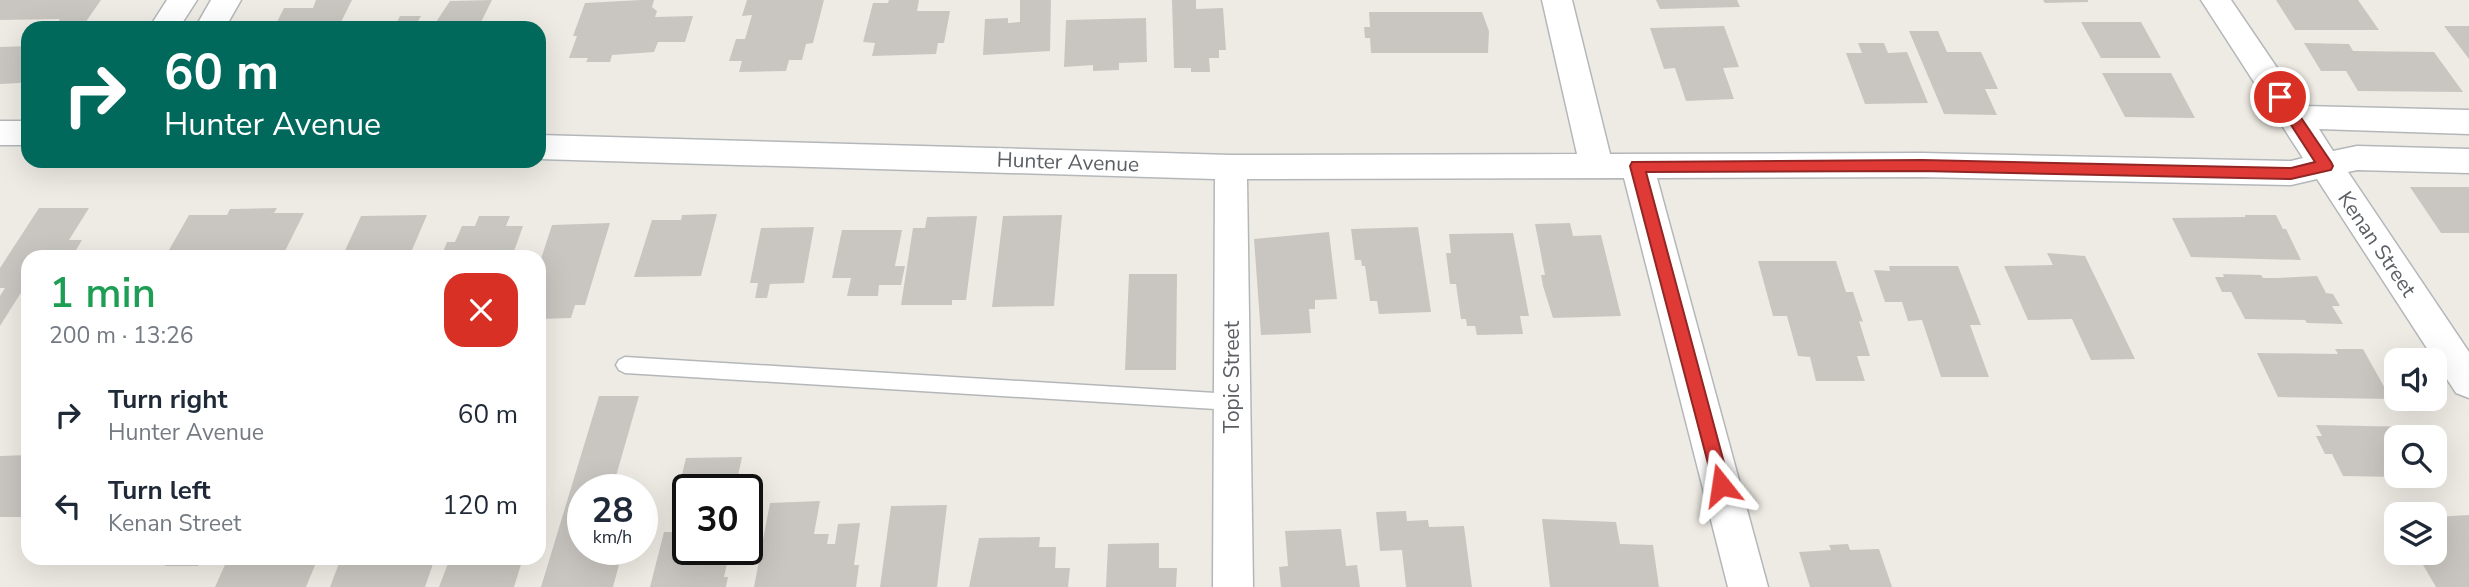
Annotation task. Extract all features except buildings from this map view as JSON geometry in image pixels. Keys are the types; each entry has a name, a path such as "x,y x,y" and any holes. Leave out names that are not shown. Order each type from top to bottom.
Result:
{"street":[{"path":"168,21 182,0"},
{"path":"214,21 226,0"},
{"path":"1557,0 1596,165"},
{"name":"Kenan Street","path":"2216,0 2469,382"},
{"path":"2293,117 2469,122"},
{"path":"0,133 21,133"},
{"name":"Hunter Avenue","path":"546,147 1231,167 1637,166"},
{"path":"1748,587 1637,166 1922,165 2291,173 2357,158 2469,162"},
{"name":"Topic Street","path":"1231,167 1233,587"}],"lane":[{"path":"625,365 1232,401"}],"route":[{"path":"1721,485 1637,166 1922,165 2291,173 2325,166 2280,97"}]}
